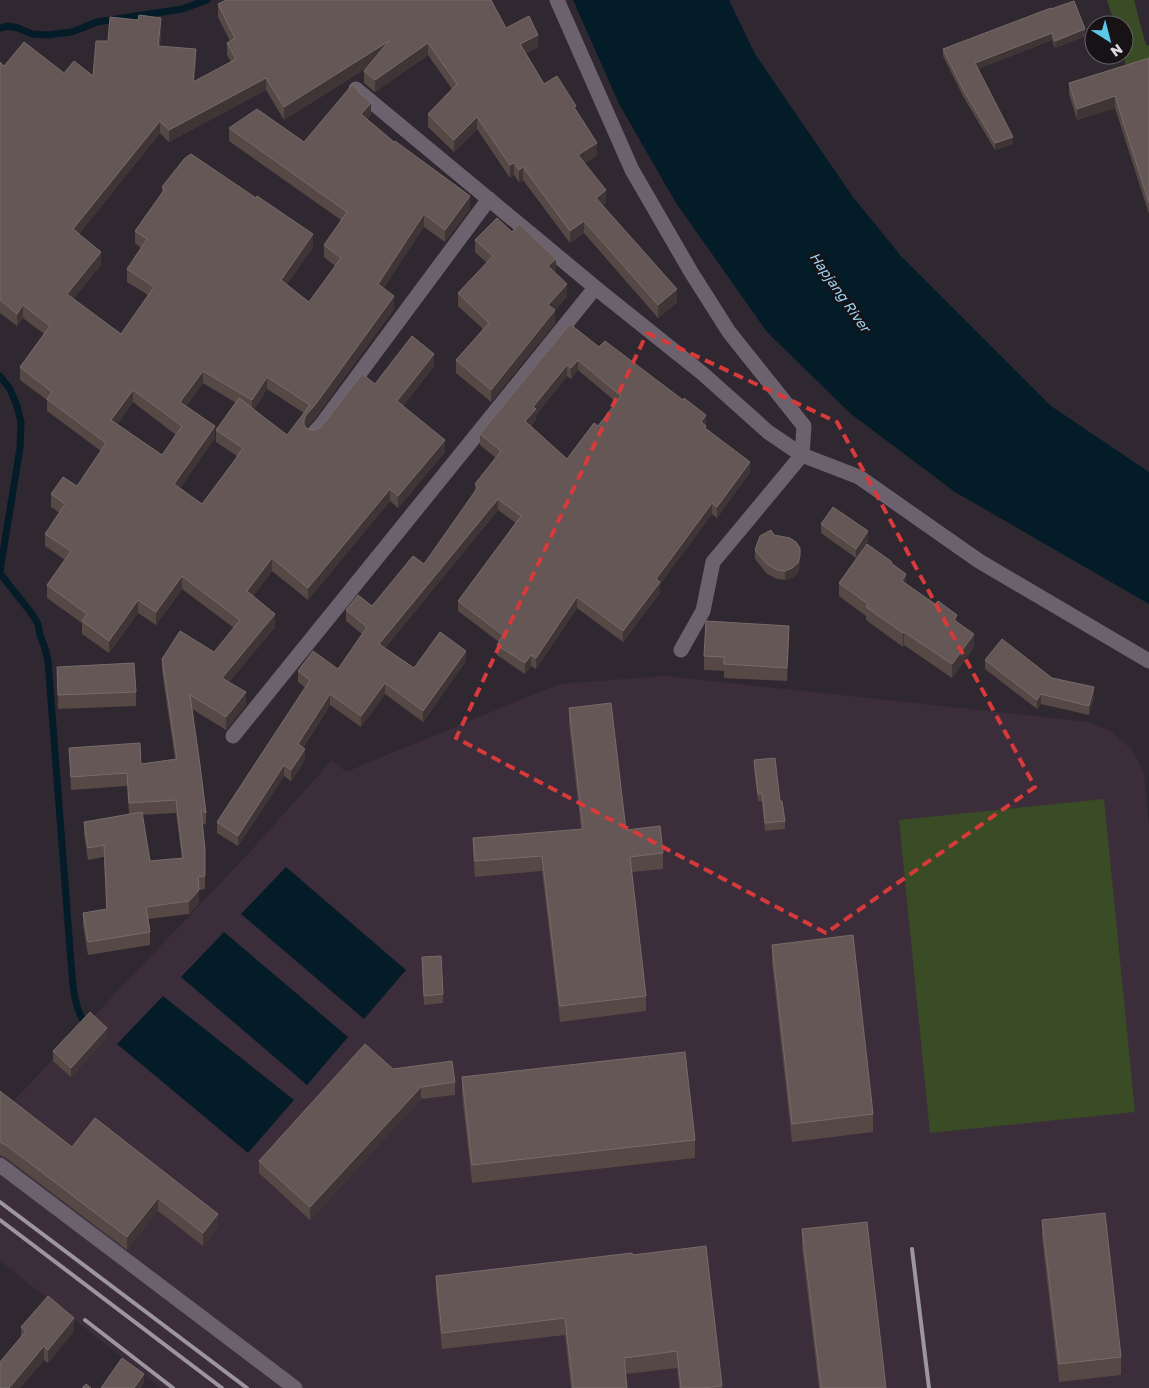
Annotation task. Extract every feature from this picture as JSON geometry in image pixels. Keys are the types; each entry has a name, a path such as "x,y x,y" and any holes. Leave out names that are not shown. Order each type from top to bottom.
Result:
{"street":[{"path":"556,0 632,170 691,272 729,332 804,426 802,455 713,562 703,611 681,650"},
{"path":"356,89 595,288 702,373 768,432 802,455 859,476 980,561 1149,661"},
{"path":"313,434 489,199"},
{"path":"233,736 595,288"},
{"path":"0,1165 295,1388"}],"highlighted area":[{"path":"647,333 837,422 1035,787 826,933 456,738"}],"shaded area":[{"path":"665,676 1089,722 1112,732 1132,750 1144,774 1149,826 1149,1388 161,1388 0,1261 0,1115 249,853 332,760 346,772 559,684"}],"green space":[{"path":"1107,0 1134,0 1145,42 1147,46 1149,45 1149,64 1134,65 1134,15 1112,15"},
{"path":"1104,799 1135,1112 930,1133 899,820"}],"water":[{"name":"Hapjang River","path":"573,0 729,0 755,54 853,197 901,256 1051,406 1149,472 1149,604 955,492 851,414 767,332 676,203 619,104"},
{"path":"286,867 406,970 364,1019 241,914"},
{"path":"224,932 348,1037 307,1085 181,977"},
{"path":"163,996 294,1100 248,1153 117,1044"}],"building":[{"path":"226,0 491,0 506,28 529,16 538,35 520,44 544,84 557,76 597,143 578,155 606,190 596,198 677,289 658,305 584,221 570,231 523,167 519,170 514,163 510,165 477,117 454,140 428,114 457,84 428,43 375,80 364,71 389,41 284,107 266,78 169,130 160,121 73,229 101,252 67,294 121,334 154,287 127,269 147,239 135,231 165,189 162,187 184,159 191,154 313,234 281,280 309,302 341,258 324,245 347,212 229,128 257,109 304,142 352,85 371,103 361,114 394,142 470,196 445,230 424,214 378,284 394,296 304,420 306,428 315,430 320,428 362,374 375,384 412,336 434,354 397,401 445,440 398,496 390,489 308,588 272,558 247,591 275,614 222,678 246,692 226,717 190,695 206,813 201,810 205,849 205,876 198,877 199,890 189,901 146,907 150,932 88,942 83,913 107,909 104,845 88,848 84,822 142,812 150,861 183,858 176,800 129,803 127,773 71,777 69,748 140,743 141,764 177,759 162,659 180,631 214,652 240,620 182,576 156,612 138,600 109,641 82,621 87,614 47,585 71,551 45,534 65,504 51,494 63,477 77,486 106,443 47,399 52,392 20,367 50,326 23,305 17,314 0,300 0,62 4,66 24,42 64,73 74,61 93,76 96,41 108,41 110,17 138,20 139,15 161,18 158,46 196,49 193,82 236,59 227,43 235,38 218,4","holes":["203,371 252,400 267,377 310,405 287,435 239,398 216,430 243,448 202,504 174,484 215,426 180,402","133,390 182,426 162,455 111,420"]},
{"path":"1074,1 1084,29 1055,41 1052,33 975,63 1013,137 995,143 964,91 943,49"},
{"path":"1149,58 1149,203 1115,96 1077,109 1069,83 1127,65 1134,65 1134,63"},
{"path":"497,218 512,232 519,224 556,259 548,266 567,284 548,305 555,310 491,390 456,360 489,323 458,293 493,256 475,240"},
{"path":"570,324 599,347 605,341 683,400 684,398 706,415 701,422 706,426 705,428 750,462 717,507 712,503 656,579 660,582 623,631 577,597 536,658 531,655 525,663 497,645 503,635 458,601 521,516 498,499 379,644 414,668 440,632 466,651 423,711 385,683 361,716 330,694 298,744 305,749 291,770 284,765 238,836 217,822 310,680 298,671 313,651 338,669 367,627 346,610 358,595 372,606 413,556 424,564 478,487 475,484 501,451 480,434","holes":["578,360 621,396 598,426 594,423 567,459 525,421 536,409 533,407 567,365 571,368"]},
{"path":"833,507 868,531 856,549 821,524"},
{"path":"771,530 774,535 790,538 800,548 798,563 792,568 785,571 777,570 767,564 755,550 760,536"},
{"path":"867,544 906,574 902,581 935,604 938,601 957,615 954,620 974,634 952,664 866,607 868,604 839,583"},
{"path":"706,621 789,626 787,668 724,664 724,657 704,656"},
{"path":"1002,639 1052,678 1094,687 1089,706 1041,694 1037,700 985,660"},
{"path":"134,663 136,692 58,695 57,667"},
{"path":"611,703 626,830 660,826 663,853 630,857 646,996 560,1006 542,856 475,861 473,838 583,829 569,708"},
{"path":"775,758 780,801 782,801 785,821 765,823 762,793 758,794 754,760"},
{"path":"853,935 873,1114 792,1124 772,945"},
{"path":"441,956 443,994 424,996 422,957"},
{"path":"90,1012 107,1028 71,1068 53,1051"},
{"path":"365,1044 393,1069 452,1061 455,1082 421,1087 310,1207 259,1161"},
{"path":"685,1052 695,1140 472,1165 462,1077"},
{"path":"0,1091 72,1147 95,1118 218,1214 203,1233 158,1198 127,1237 0,1142"},
{"path":"1105,1213 1121,1357 1059,1364 1042,1220"},
{"path":"867,1222 886,1388 821,1388 802,1229"},
{"path":"706,1246 722,1386 681,1388 677,1351 624,1358 627,1388 573,1388 565,1318 442,1333 436,1276"},
{"path":"48,1296 74,1318 48,1350 44,1346 9,1388 0,1388 0,1362 26,1331 21,1327"},
{"path":"122,1358 144,1374 134,1388 101,1388"},
{"path":"86,1384 91,1388 82,1388"}],"waterway":[{"path":"0,28 8,26 32,34 47,35 72,32 97,22 182,9 207,0"},
{"path":"0,376 10,389 21,422 20,448 0,571"},
{"path":"0,572 38,624 48,661 72,978 75,1000 83,1020"}],"railway":[{"path":"0,1202 247,1388"},
{"path":"0,1220 222,1388"},
{"path":"912,1249 929,1388"},
{"path":"85,1320 173,1388"}]}
